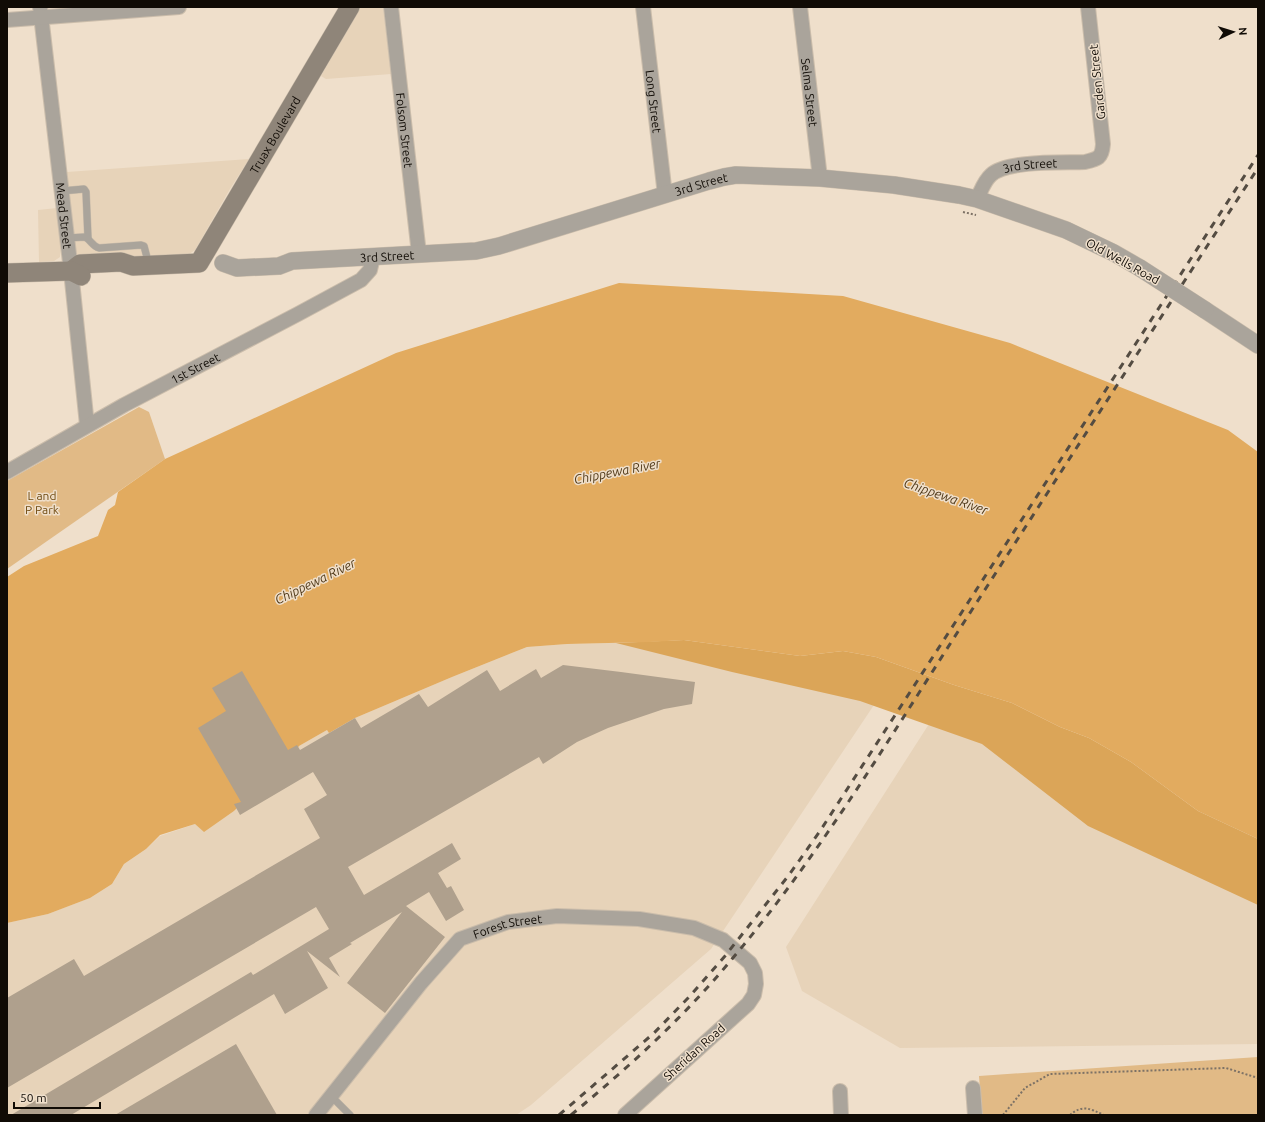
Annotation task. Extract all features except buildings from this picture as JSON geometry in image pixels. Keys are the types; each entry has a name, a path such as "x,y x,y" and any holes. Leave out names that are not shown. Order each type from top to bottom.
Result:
{"main road":[{"name":"Truax Boulevard","path":"199,263 350,7"},
{"name":"3rd Street","path":"7,273 71,271 80,264 121,262 141,266 199,263"}],"street":[{"path":"7,20 40,12 180,7"},
{"name":"Folsom Street","path":"391,7 419,254"},
{"name":"Long Street","path":"642,7 666,195"},
{"name":"Selma Street","path":"800,7 820,178"},
{"name":"Garden Street","path":"1088,7 1103,144 1103,152 1100,156"},
{"name":"Mead Street","path":"40,12 62,191 87,425"},
{"name":"3rd Street","path":"199,263 223,262 237,268 279,266 292,261 476,251 499,246 724,177 736,176 820,178 935,190 977,207 983,186 990,176 999,170 1014,165 1085,162 1095,160 1100,156"},
{"name":"Old Wells Road","path":"977,207 1066,230 1114,253 1140,268 1258,344"},
{"name":"1st Street","path":"7,472 87,425 361,280 370,270 373,257"},
{"name":"Forest Street","path":"316,1115 421,983 460,939 508,922 557,916 639,919 694,928 723,940 744,956 750,963 755,973 756,984"},
{"name":"Sheridan Road","path":"625,1115 748,1004 754,995 756,984"},
{"path":"973,1088 975,1115"},
{"path":"840,1091 841,1115"}],"lane":[{"path":"62,191 84,190 86,192 88,238 94,246 99,248 144,246 141,266"},
{"path":"67,238 88,238"},
{"path":"331,1096 350,1115"}],"path":[{"path":"963,212 977,207"},
{"path":"1003,1115 1025,1088 1050,1074 1226,1068 1258,1078"},
{"path":"1070,1115 1076,1110 1085,1108 1104,1115"}],"shaded area":[{"path":"361,7 383,7 391,74 326,79 321,76"},
{"path":"249,159 195,250 188,255 180,257 80,258 77,254 75,249 67,172"},
{"path":"57,208 61,247 60,257 54,261 39,262 38,210"},
{"path":"684,640 800,656 843,651 876,657 954,685 1012,703 1060,727 1089,738 1131,762 1198,811 1258,839 1258,905 1088,826 982,744 860,701 732,672 616,643"},
{"path":"650,642 900,666 711,949 531,1105 516,1115 7,1115 7,923 48,914 90,898 112,884 124,864 146,849 160,836 195,824 204,831 234,811 295,752 299,746 327,730 329,732 355,718 527,647 567,644"},
{"path":"954,685 1198,811 1258,839 1258,1044 900,1048 802,991 786,947"}],"green space":[{"name":"L and P Park","path":"139,407 149,412 165,459 7,569 7,481"},
{"path":"1258,1057 1258,1115 982,1115 979,1076"}],"water":[{"name":"Chippewa River","path":"619,283 843,296 1010,343 1228,430 1258,452 1258,839 1198,811 1131,762 1089,738 1060,727 1012,703 954,685 876,657 843,651 800,656 684,640 567,644 527,647 355,718 329,733 327,730 299,746 295,752 234,811 204,832 195,824 160,835 146,849 124,864 112,884 90,898 48,914 7,923 7,577 24,566 98,536 108,510 115,505 118,492 165,459 396,353"}],"railway":[{"path":"559,1115 654,1033 690,996 725,956 789,875 820,831 1258,155"},
{"path":"571,1115 635,1060 695,1001 732,959 795,878 883,750 1258,168"}]}
